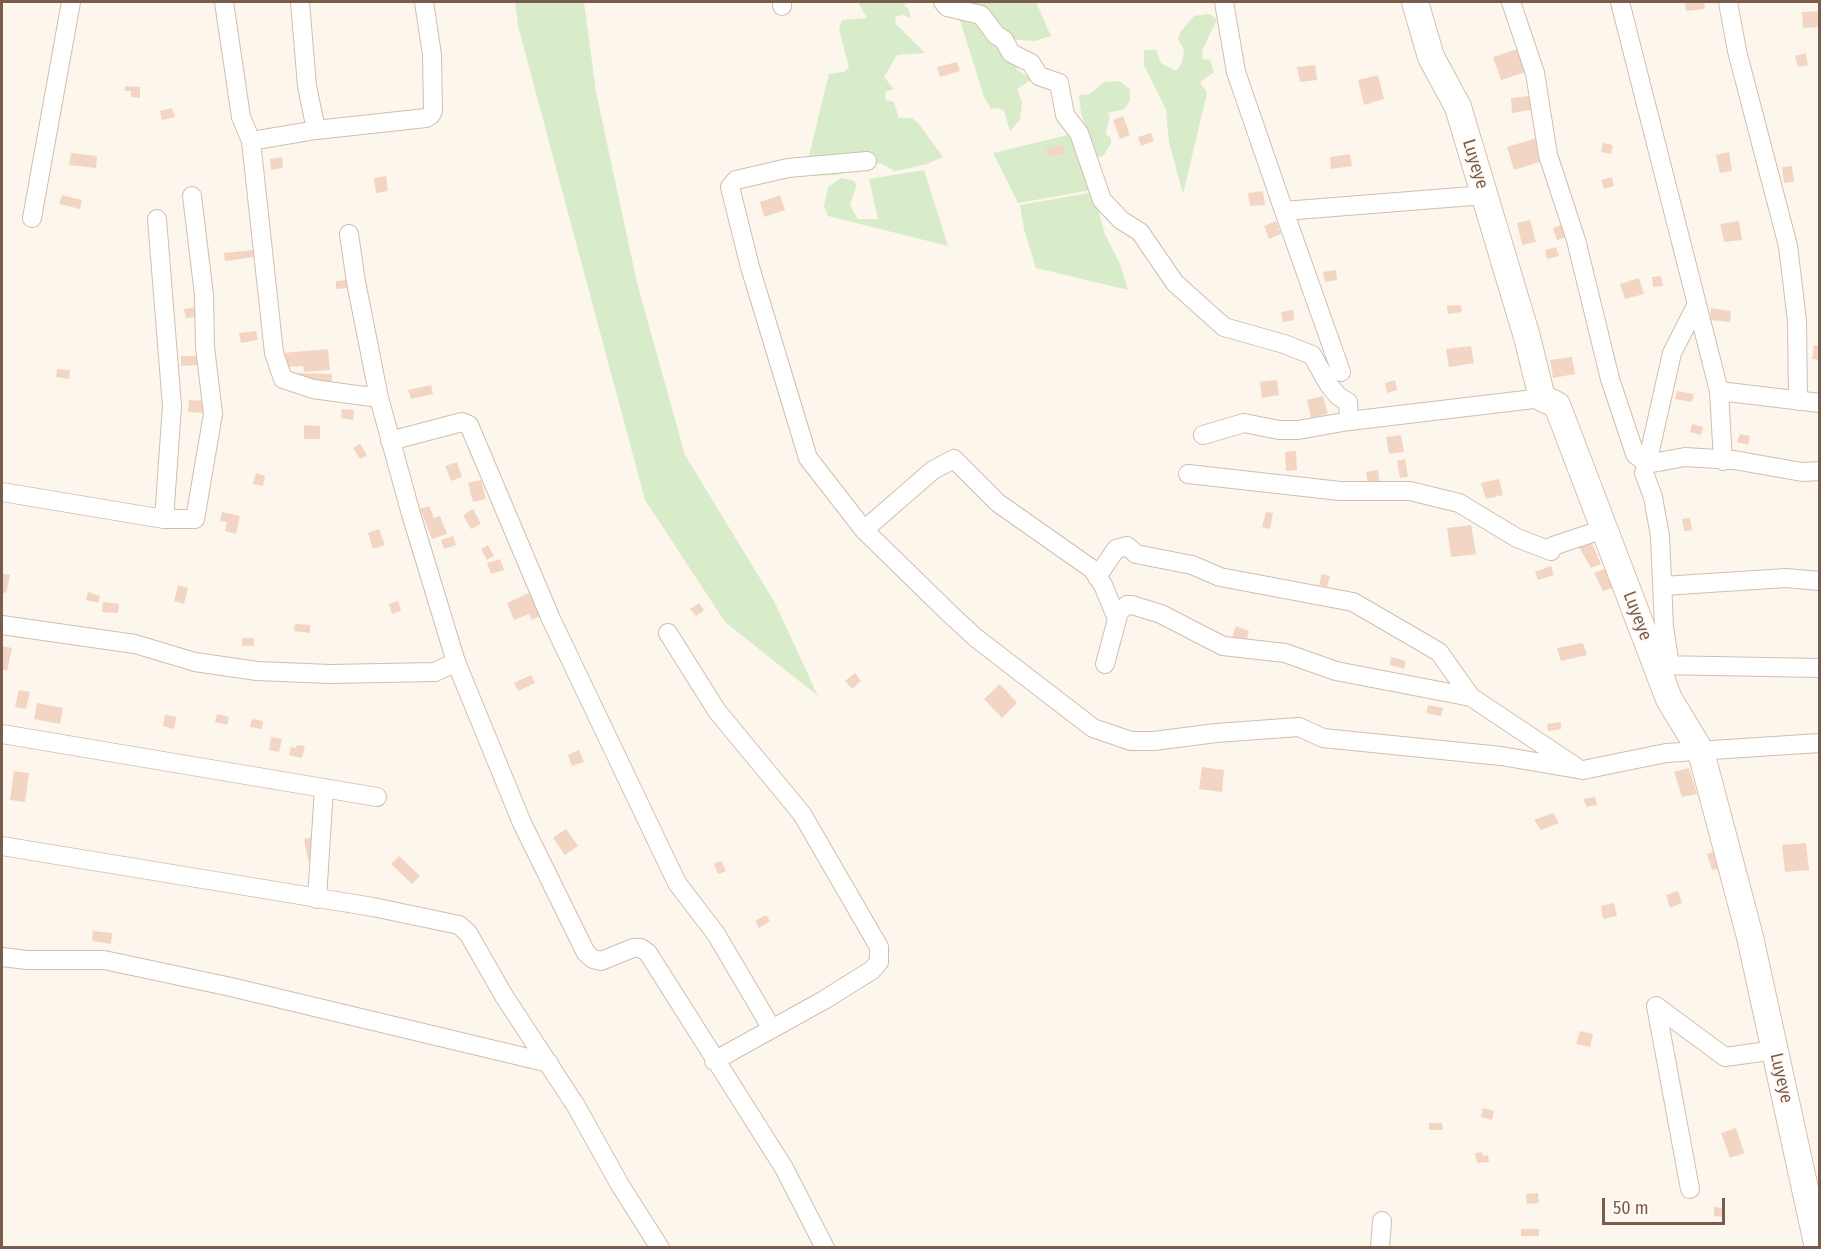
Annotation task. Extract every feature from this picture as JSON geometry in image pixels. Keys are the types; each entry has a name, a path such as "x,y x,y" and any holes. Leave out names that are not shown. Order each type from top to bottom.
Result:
{"street":[{"path":"32,218 71,2"},
{"path":"224,2 241,117 250,141 274,353 283,379 314,389 379,398"},
{"path":"300,2 307,86 316,130"},
{"path":"250,141 316,130 426,118 431,115 434,111 432,56 424,2"},
{"path":"943,2 946,6 981,15 996,35 1004,40 1011,53 1031,63 1039,76 1059,83 1065,116 1079,133 1102,200 1121,220 1140,231 1175,283 1224,327 1284,344 1312,355 1329,385 1338,396 1348,402 1349,421"},
{"path":"1224,2 1236,72 1341,372"},
{"name":"Luyeye","path":"1415,2 1431,57 1458,107 1542,398 1557,405 1604,529 1663,665 1669,699 1701,752 1750,937 1775,1050 1811,1173 1818,1248"},
{"path":"1511,2 1535,73 1548,155 1576,240 1610,379 1635,454 1647,464"},
{"path":"1620,2 1719,391 1723,461"},
{"path":"1728,2 1737,51 1788,246 1797,321 1798,401"},
{"path":"867,161 788,168 736,180 730,187 750,267 808,458 864,530 976,638 1096,730 1131,741 1154,741 1216,733 1299,727 1323,738 1501,756 1583,770 1666,753 1820,743"},
{"path":"1284,211 1485,195"},
{"path":"2,492 164,519 195,519 213,414 205,346 204,295 192,196"},
{"path":"157,219 172,406 164,519"},
{"path":"350,234 356,282 390,441 456,662 522,823 586,952 593,959 601,961 633,948 641,948 648,953 714,1061 784,1168 825,1248"},
{"path":"1698,304 1671,354 1644,473 1653,497 1660,536 1664,627 1663,665 1820,668"},
{"path":"1719,391 1820,403"},
{"path":"1203,435 1244,423 1279,430 1298,430 1349,421 1542,398"},
{"path":"390,441 462,422 469,425 547,609 676,883 716,934 772,1029"},
{"path":"1647,464 1685,457 1734,460 1802,472 1820,471"},
{"path":"864,530 933,470 954,459 998,503 1042,536 1080,559 1097,577 1117,619"},
{"path":"1188,474 1340,490 1410,491 1459,503 1517,538 1551,551 1553,546 1604,529"},
{"path":"1097,577 1116,549 1127,546 1136,554 1192,565 1220,577 1353,602 1439,652 1471,697"},
{"path":"1663,586 1786,578 1820,581"},
{"path":"1105,664 1120,610 1132,604 1161,614 1223,646 1286,653 1336,672 1471,697 1558,756 1583,770"},
{"path":"2,625 135,644 195,662 257,671 330,674 435,672 456,662"},
{"path":"668,633 717,711 802,814 879,947 879,962 872,970 714,1061"},
{"path":"2,734 377,797"},
{"path":"317,899 324,788"},
{"path":"2,846 459,925 468,933 504,996 549,1063 660,1248"},
{"path":"2,957 27,960 104,960 231,987 549,1063"},
{"path":"1690,1189 1656,1006 1725,1057 1775,1050"},
{"path":"1380,1248 1382,1221"}],"green space":[{"path":"515,2 584,2 596,92 637,283 685,455 775,603 818,696 725,622 645,500 518,26"},
{"path":"858,2 908,2 904,6 908,8 911,18 903,15 895,17 896,24 925,53 897,55 884,77 894,89 885,92 886,100 894,102 899,118 912,118 919,124 943,157 927,164 895,171 880,163 837,175 804,176 829,74 844,72 849,68 839,29 842,20 867,18"},
{"path":"946,2 1036,2 1051,36 1035,41 1008,39 1022,62 1016,69 1032,79 1017,89 1022,102 1020,120 1010,131 1004,111 998,108 991,109 984,97 959,17"},
{"path":"1209,14 1217,19 1202,51 1203,59 1210,60 1214,72 1200,82 1207,93 1183,194 1169,142 1166,110 1144,65 1144,50 1156,50 1161,63 1176,71 1182,63 1184,50 1178,39 1181,31 1194,16"},
{"path":"1119,81 1130,89 1130,100 1125,109 1107,113 1110,115 1106,134 1111,138 1111,144 1103,156 1096,157 1081,113 1079,95 1090,94 1104,82"},
{"path":"1076,133 1092,190 1018,203 993,153"},
{"path":"924,170 948,246 828,216 824,206 828,187 841,178 855,181 856,187 850,205 858,219 878,219 869,179"},
{"path":"1094,192 1104,232 1120,264 1128,290 1036,268 1024,229 1020,205"}],"building":[{"path":"1685,2 1704,2 1705,9 1686,11"},
{"path":"1820,11 1820,27 1803,28 1802,12"},
{"path":"1518,49 1526,72 1501,80 1493,57"},
{"path":"1806,53 1808,65 1798,67 1795,56"},
{"path":"957,62 960,71 940,77 937,67"},
{"path":"1315,65 1317,80 1300,82 1297,67"},
{"path":"1378,75 1384,99 1364,105 1358,80"},
{"path":"125,86 140,87 140,98 131,97 131,91 125,91"},
{"path":"1529,96 1531,110 1512,113 1511,98"},
{"path":"172,108 175,117 162,120 160,111"},
{"path":"1123,116 1130,135 1120,139 1113,120"},
{"path":"1151,133 1154,141 1141,146 1138,137"},
{"path":"1540,137 1546,160 1514,170 1507,147"},
{"path":"1603,143 1613,145 1611,154 1601,152"},
{"path":"1063,145 1065,154 1048,157 1046,148"},
{"path":"1729,152 1732,171 1720,173 1716,155"},
{"path":"71,153 97,156 96,168 69,165"},
{"path":"1350,154 1352,166 1331,169 1330,157"},
{"path":"282,157 283,168 271,170 270,159"},
{"path":"1792,166 1794,182 1784,183 1782,167"},
{"path":"386,176 388,191 376,193 374,178"},
{"path":"1612,177 1614,186 1604,189 1601,180"},
{"path":"1263,191 1265,205 1250,206 1248,193"},
{"path":"62,195 82,200 80,209 59,204"},
{"path":"780,195 785,210 764,217 760,202"},
{"path":"1530,220 1536,242 1522,245 1517,223"},
{"path":"1276,221 1281,234 1269,239 1264,226"},
{"path":"1739,221 1742,240 1724,242 1720,224"},
{"path":"1564,224 1568,236 1557,240 1553,228"},
{"path":"1556,247 1559,256 1547,259 1545,250"},
{"path":"253,250 254,257 225,261 224,253"},
{"path":"1336,270 1337,280 1325,282 1323,272"},
{"path":"1661,276 1663,286 1653,287 1652,277"},
{"path":"1639,278 1644,294 1625,299 1620,284"},
{"path":"347,280 348,288 336,289 336,281"},
{"path":"1461,305 1462,312 1448,314 1447,306"},
{"path":"202,306 204,316 186,318 184,309"},
{"path":"1711,308 1731,311 1730,322 1710,320"},
{"path":"1293,310 1294,320 1283,322 1281,312"},
{"path":"256,331 258,340 241,343 239,333"},
{"path":"1814,345 1820,346 1819,360 1812,359"},
{"path":"1471,346 1474,363 1449,367 1446,349"},
{"path":"328,349 330,370 304,372 303,366 284,367 283,353"},
{"path":"181,356 197,356 197,365 181,366"},
{"path":"1572,357 1575,374 1553,378 1550,360"},
{"path":"57,369 70,370 69,379 56,377"},
{"path":"297,373 332,374 332,383 297,382"},
{"path":"1277,380 1279,395 1262,398 1260,382"},
{"path":"1395,380 1397,390 1387,393 1385,383"},
{"path":"431,385 433,394 411,399 408,390"},
{"path":"1677,391 1694,394 1692,402 1675,399"},
{"path":"1323,396 1328,414 1311,418 1307,400"},
{"path":"189,400 207,401 207,413 188,412"},
{"path":"342,409 354,410 353,420 341,418"},
{"path":"1692,424 1703,427 1701,435 1690,432"},
{"path":"304,425 320,426 320,439 304,439"},
{"path":"1740,434 1750,436 1748,445 1737,442"},
{"path":"1401,435 1404,452 1389,454 1386,437"},
{"path":"360,444 367,455 360,459 353,448"},
{"path":"1296,451 1297,470 1286,471 1285,452"},
{"path":"1405,459 1408,477 1400,478 1397,461"},
{"path":"457,462 462,477 451,481 445,466"},
{"path":"1378,470 1380,485 1368,487 1366,472"},
{"path":"256,473 265,476 263,486 253,484"},
{"path":"1499,479 1503,495 1486,499 1481,483"},
{"path":"481,480 486,499 473,502 468,483"},
{"path":"429,506 434,518 440,516 447,534 432,539 420,509"},
{"path":"473,509 481,524 471,529 463,515"},
{"path":"222,512 240,516 236,534 225,531 227,522 220,521"},
{"path":"1266,512 1273,513 1270,529 1262,527"},
{"path":"1690,518 1692,530 1684,531 1682,519"},
{"path":"1471,525 1476,554 1451,557 1447,528"},
{"path":"379,529 385,545 373,549 368,533"},
{"path":"453,536 456,545 444,549 441,540"},
{"path":"1591,541 1601,564 1591,568 1579,547"},
{"path":"488,545 494,556 487,560 481,549"},
{"path":"500,559 504,570 491,574 487,563"},
{"path":"1551,566 1554,575 1538,580 1535,572"},
{"path":"1605,569 1613,588 1603,591 1594,573"},
{"path":"2,574 10,575 6,593 2,592"},
{"path":"1322,574 1330,576 1327,587 1319,585"},
{"path":"178,585 188,588 184,604 174,601"},
{"path":"88,592 100,596 98,603 86,600"},
{"path":"531,592 541,616 532,620 529,614 514,620 507,603"},
{"path":"398,601 401,611 392,614 389,604"},
{"path":"103,602 119,604 118,613 102,612"},
{"path":"699,603 704,610 696,616 690,609"},
{"path":"295,624 310,625 310,633 294,631"},
{"path":"1236,626 1249,631 1246,642 1232,638"},
{"path":"242,638 254,638 254,646 242,646"},
{"path":"1583,643 1587,655 1561,661 1557,648"},
{"path":"2,646 12,648 7,671 2,669"},
{"path":"1391,657 1406,661 1404,669 1390,665"},
{"path":"855,673 861,681 852,689 845,681"},
{"path":"531,675 535,683 518,691 514,683"},
{"path":"1000,684 1017,703 1002,718 984,699"},
{"path":"19,690 30,692 26,709 15,707"},
{"path":"37,703 63,708 60,724 34,719"},
{"path":"1428,705 1443,708 1441,716 1426,713"},
{"path":"217,714 229,717 227,725 215,722"},
{"path":"165,715 176,717 174,729 163,726"},
{"path":"252,719 263,721 262,729 250,727"},
{"path":"1561,722 1561,729 1548,731 1547,724"},
{"path":"271,737 282,739 279,752 269,750"},
{"path":"297,745 305,746 302,758 289,755 291,747 296,748"},
{"path":"579,750 584,762 572,766 568,755"},
{"path":"1202,767 1224,770 1222,792 1199,789"},
{"path":"1689,768 1697,794 1682,797 1674,772"},
{"path":"14,771 29,773 25,802 10,800"},
{"path":"1595,797 1597,805 1587,807 1583,799"},
{"path":"1553,813 1559,823 1541,830 1534,820"},
{"path":"566,829 578,846 565,855 553,838"},
{"path":"315,837 319,858 308,860 304,839"},
{"path":"1806,843 1809,870 1785,872 1782,845"},
{"path":"1717,851 1722,868 1712,870 1707,854"},
{"path":"399,856 420,876 412,884 391,864"},
{"path":"721,861 726,871 718,874 714,864"},
{"path":"1678,891 1682,903 1670,908 1666,895"},
{"path":"1614,903 1617,916 1603,919 1601,906"},
{"path":"766,915 770,921 759,928 755,921"},
{"path":"93,931 112,933 111,944 92,941"},
{"path":"1580,1031 1593,1034 1590,1047 1576,1044"},
{"path":"1483,1108 1494,1111 1492,1120 1481,1117"},
{"path":"1429,1123 1442,1123 1443,1130 1429,1130"},
{"path":"1736,1128 1744,1153 1730,1158 1721,1133"},
{"path":"1482,1152 1483,1156 1488,1155 1489,1162 1477,1163 1475,1153"},
{"path":"1538,1193 1539,1203 1527,1204 1526,1194"},
{"path":"1714,1207 1724,1208 1724,1217 1714,1216"},
{"path":"1521,1229 1539,1229 1539,1236 1521,1236"}]}
